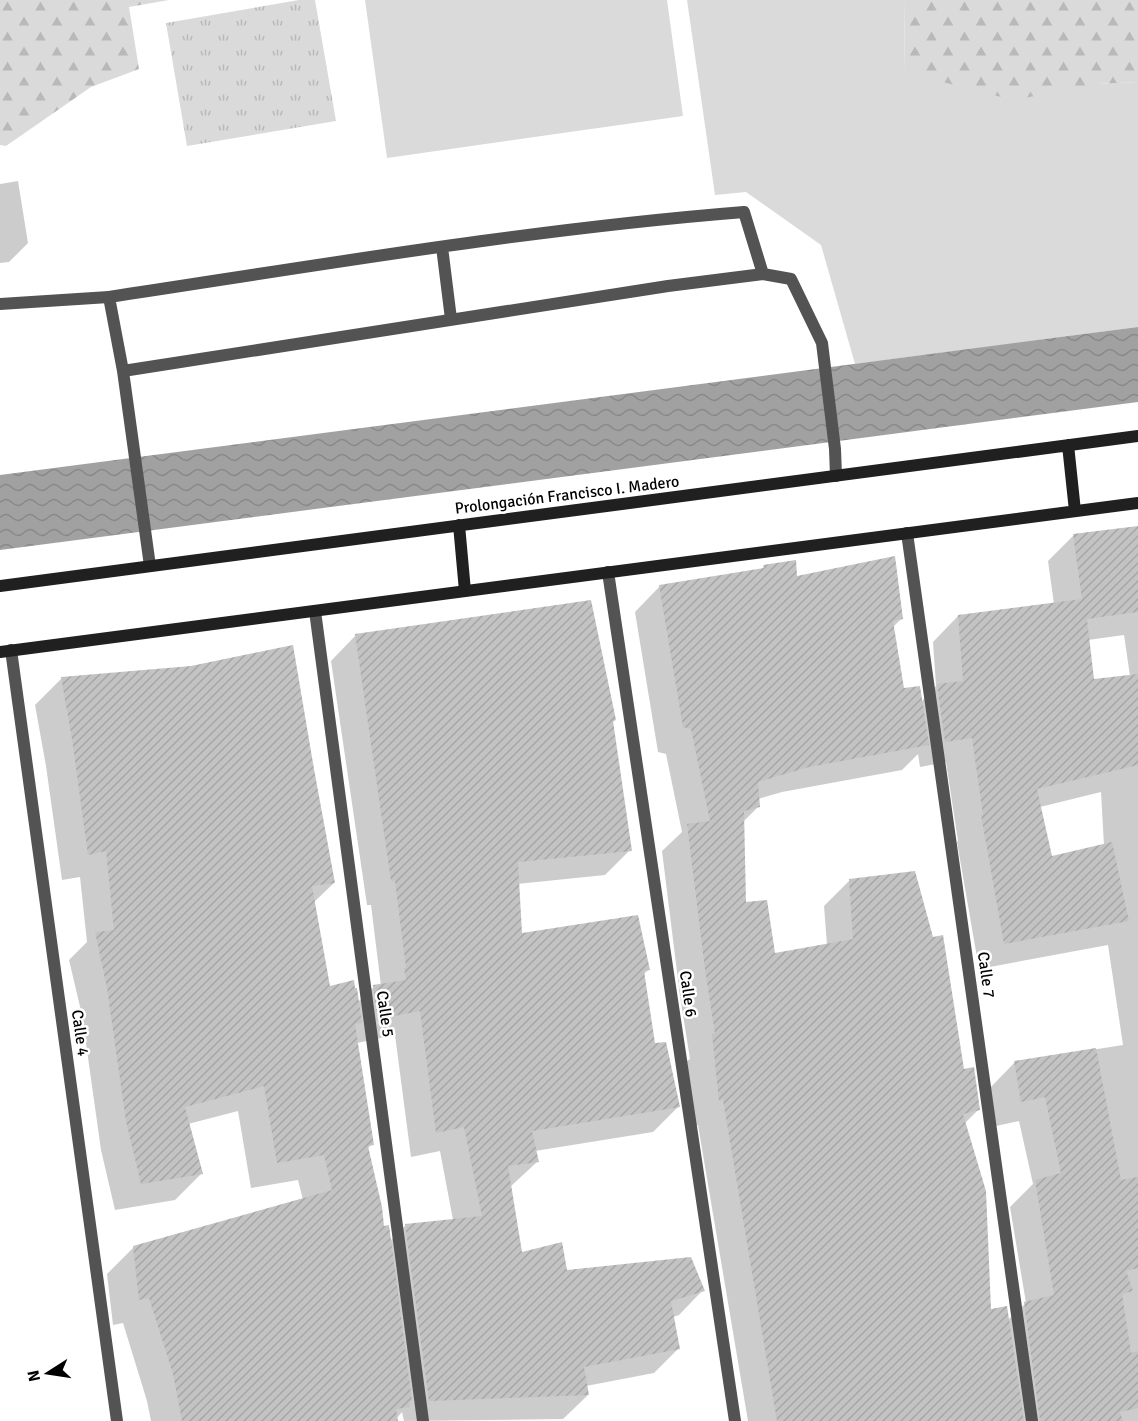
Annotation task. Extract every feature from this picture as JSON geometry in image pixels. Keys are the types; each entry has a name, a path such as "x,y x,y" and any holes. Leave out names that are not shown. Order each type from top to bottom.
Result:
{"street":[{"path":"0,303 109,297 442,247 651,220 744,212 763,274"},
{"path":"442,247 451,319"},
{"path":"123,371 668,286 763,274 791,279 822,344 835,448 836,476"},
{"path":"109,297 123,371 150,567"},
{"name":"Prolongación Francisco I. Madero","path":"0,586 1138,436"},
{"path":"1068,445 1075,511"},
{"path":"6,651 1138,502"},
{"path":"459,525 465,591"},
{"name":"Calle 7","path":"907,533 1032,1421"},
{"name":"Calle 6","path":"608,572 735,1421"},
{"name":"Calle 5","path":"315,611 423,1421"},
{"name":"Calle 4","path":"6,651 117,1421"}],"green space":[{"path":"0,0 169,0 129,7 139,69 91,87 6,146 0,145"},
{"path":"299,0 315,0 336,121 187,146 166,23"},
{"path":"365,0 667,0 683,116 387,158"},
{"path":"687,0 905,0 904,72 1098,84 1138,82 1138,327 855,364 821,245 746,192 715,195"},
{"path":"905,0 1138,0 1138,82 1098,84 1013,100 904,72"}],"water":[{"path":"1138,327 1138,402 0,550 0,475"}],"building":[{"path":"1138,526 1138,612 1087,619 1094,679 1138,674 1138,765 1037,789 1052,856 1112,842 1129,921 1004,944 981,815 983,815 972,738 945,742 937,684 963,681 958,615 1082,599 1073,534"},
{"path":"895,556 903,619 893,621 904,688 920,686 929,745 809,767 758,782 760,807 744,811 746,902 767,900 775,953 853,939 849,879 915,871 933,937 943,935 964,1069 974,1067 980,1110 963,1114 986,1191 991,1309 1007,1306 1024,1421 777,1421 723,1100 719,1101 712,1034 715,1034 687,824 710,821 691,729 683,727 659,585 764,568 763,565 796,560 797,576"},
{"path":"591,600 616,720 613,721 632,851 518,862 522,933 638,915 650,970 644,971 655,1043 666,1042 680,1107 532,1131 539,1162 508,1166 522,1252 562,1242 567,1270 691,1257 705,1291 671,1301 680,1349 584,1367 589,1395 429,1401 405,1224 482,1216 464,1127 436,1133 420,1011 378,1019 373,985 406,980 404,968 406,968 395,881 391,881 355,634"},
{"path":"293,645 335,883 312,886 330,986 354,980 355,988 357,988 362,1023 355,1024 374,1145 368,1146 384,1226 389,1225 412,1401 409,1402 410,1407 396,1409 398,1421 182,1421 173,1374 149,1298 139,1300 133,1246 332,1190 324,1155 277,1163 264,1086 185,1107 203,1174 141,1184 126,1121 107,988 95,932 114,930 106,851 88,855 61,677 191,666"},
{"path":"1096,1048 1121,1180 1138,1177 1138,1268 1126,1271 1133,1291 1122,1294 1131,1353 1138,1351 1138,1408 1120,1412 1123,1421 1040,1421 1024,1302 1054,1295 1035,1180 1061,1173 1045,1097 1021,1102 1014,1061"}]}
